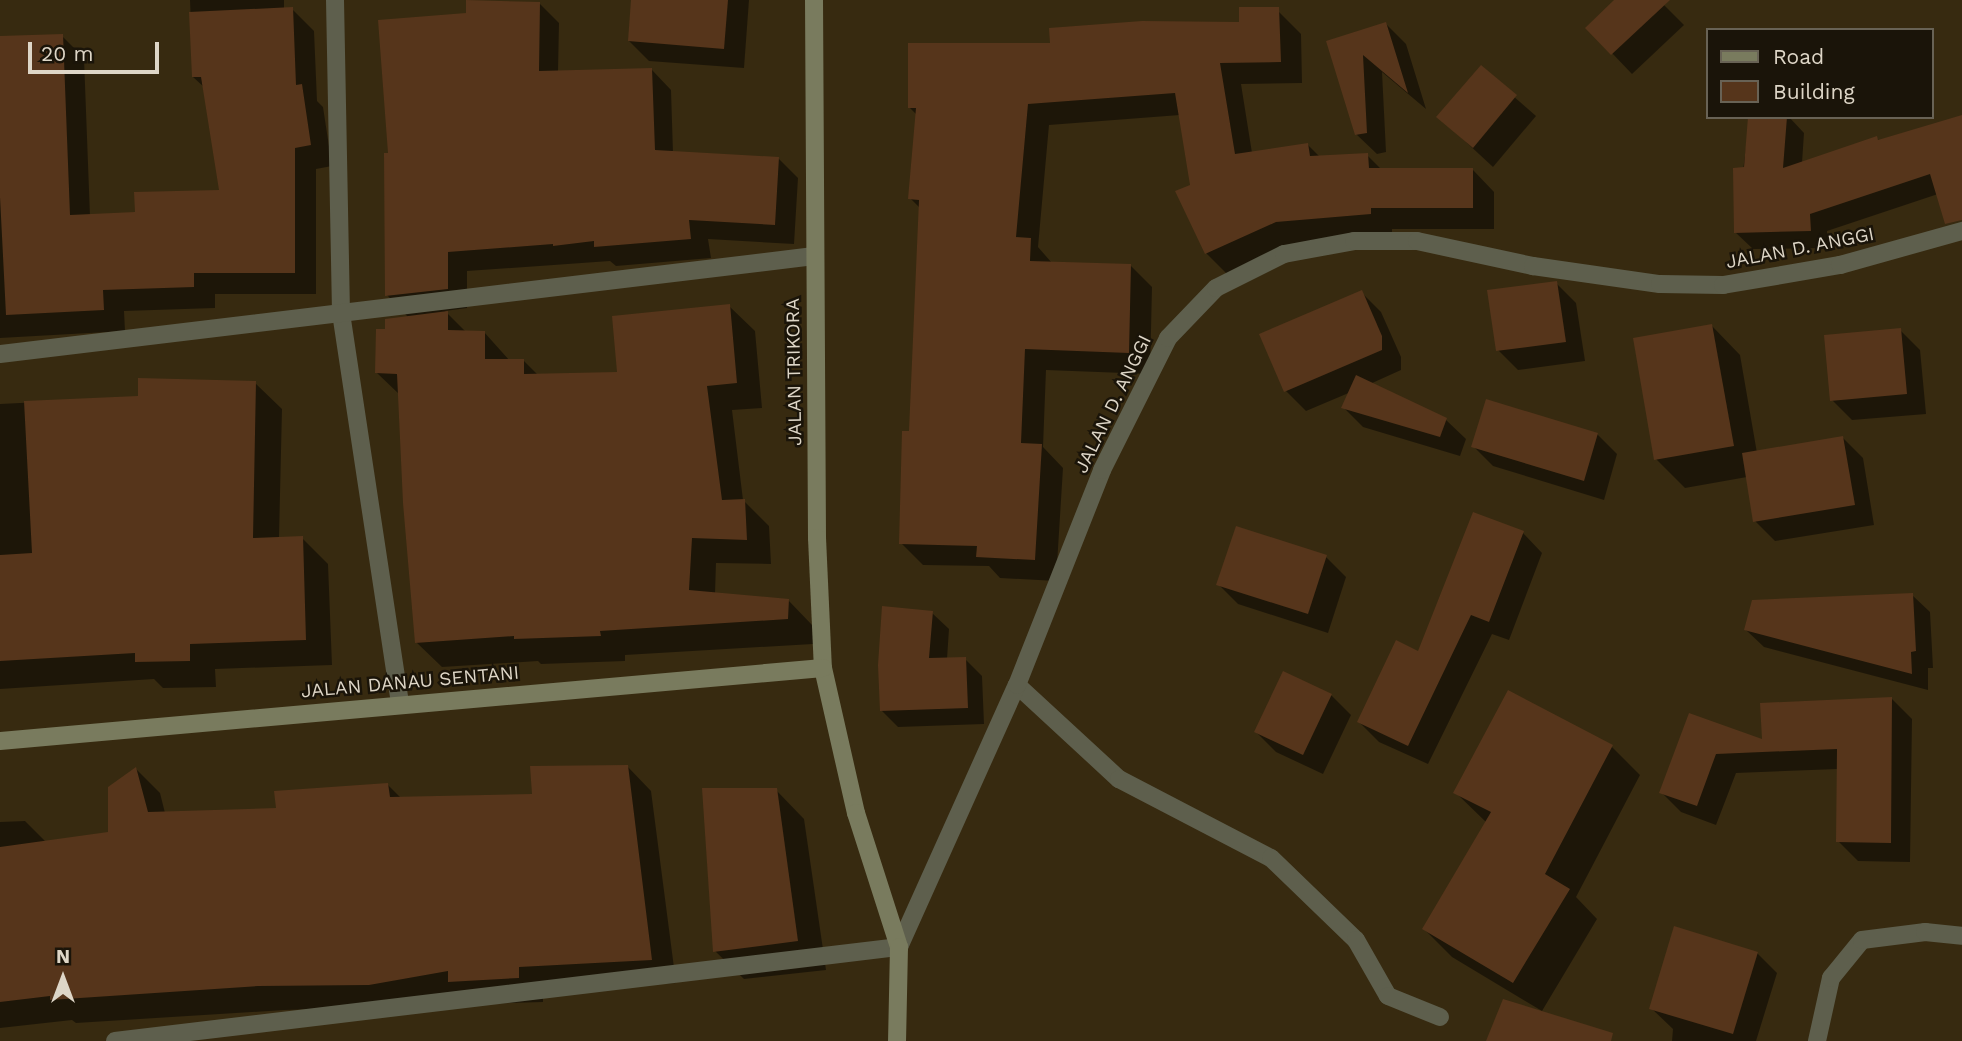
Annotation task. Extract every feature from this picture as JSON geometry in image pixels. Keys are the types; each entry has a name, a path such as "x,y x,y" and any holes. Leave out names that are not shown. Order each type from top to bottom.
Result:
{"street":[{"path":"335,0 341,313 400,704"},
{"name":"JALAN TRIKORA","path":"814,0 817,538 823,668 856,813 899,947 897,1041"},
{"name":"JALAN D. ANGGI","path":"899,947 1017,685 1102,470 1168,338 1216,288 1284,254 1353,241 1418,241 1533,266 1660,284 1723,285 1840,265 1962,231"},
{"path":"0,354 814,256"},
{"name":"JALAN DANAU SENTANI","path":"0,741 823,668"},
{"path":"1017,685 1119,779 1271,858 1356,940 1388,996 1440,1017"},
{"path":"1817,1041 1831,978 1862,940 1925,932 1962,936"},
{"path":"115,1041 899,947"}],"building":[{"path":"466,0 540,2 539,71 652,68 655,150 779,157 775,225 689,220 691,239 594,247 594,241 448,252 448,289 385,296 384,153 388,153 378,20 466,13"},
{"path":"631,0 728,0 724,49 628,41"},
{"path":"1614,0 1670,0 1611,55 1585,28"},
{"path":"293,7 296,85 302,84 311,145 295,148 295,273 194,273 194,287 103,290 104,310 6,315 0,197 0,36 63,34 70,215 135,212 134,192 219,190 201,77 192,77 189,12"},
{"path":"1239,7 1279,7 1281,62 1220,63 1235,154 1308,143 1310,156 1368,153 1369,168 1473,168 1473,208 1371,208 1371,214 1276,222 1205,254 1175,191 1190,185 1175,93 1028,104 1016,237 1031,238 1030,261 1131,264 1129,353 1025,349 1021,443 1042,444 1035,560 976,557 977,546 899,544 902,431 909,431 919,200 908,199 916,108 908,108 908,43 1050,43 1049,28 1142,21 1239,22"},
{"path":"1386,22 1408,93 1363,55 1367,133 1355,135 1326,41"},
{"path":"1481,65 1517,95 1473,148 1436,117"},
{"path":"1962,115 1962,220 1945,224 1930,174 1810,214 1811,231 1734,233 1733,168 1744,167 1748,119 1787,119 1783,168 1877,136 1878,140"},
{"path":"1557,281 1566,342 1496,351 1487,290"},
{"path":"1362,290 1382,336 1382,350 1284,392 1259,334"},
{"path":"730,304 737,383 707,386 722,500 745,499 747,540 692,538 689,590 789,599 788,619 600,631 601,636 514,639 514,636 415,643 403,503 397,374 375,373 376,329 385,329 385,319 448,311 448,330 485,331 485,359 524,359 524,374 617,372 612,316"},
{"path":"1712,324 1734,446 1654,460 1633,338"},
{"path":"1901,328 1907,394 1830,401 1824,335"},
{"path":"1356,375 1447,418 1440,437 1341,408"},
{"path":"138,378 256,381 253,538 303,536 306,640 190,644 190,661 135,662 135,653 0,661 0,555 32,553 24,401 138,396"},
{"path":"1486,399 1598,433 1584,481 1471,447"},
{"path":"1843,436 1855,505 1753,522 1742,453"},
{"path":"1473,512 1524,531 1489,622 1471,615 1408,746 1357,722 1396,640 1418,651"},
{"path":"1236,526 1327,555 1308,614 1216,585"},
{"path":"1913,593 1916,651 1911,652 1912,674 1744,630 1752,600"},
{"path":"882,606 933,611 929,658 966,657 968,708 880,711 878,665"},
{"path":"1283,671 1332,694 1303,755 1254,732"},
{"path":"1508,690 1613,745 1545,874 1570,889 1513,983 1422,929 1491,812 1453,793"},
{"path":"1892,697 1891,843 1836,842 1837,749 1716,754 1697,806 1659,793 1689,713 1762,739 1760,703"},
{"path":"628,765 652,960 519,967 519,978 448,982 448,971 369,985 258,986 50,1000 50,996 0,1002 0,847 108,832 108,787 136,767 148,812 276,808 274,791 388,783 390,797 532,794 530,766"},
{"path":"702,788 777,788 798,941 713,952"},
{"path":"1674,926 1758,952 1733,1034 1649,1009"},
{"path":"1503,999 1613,1033 1611,1041 1486,1041"}]}
